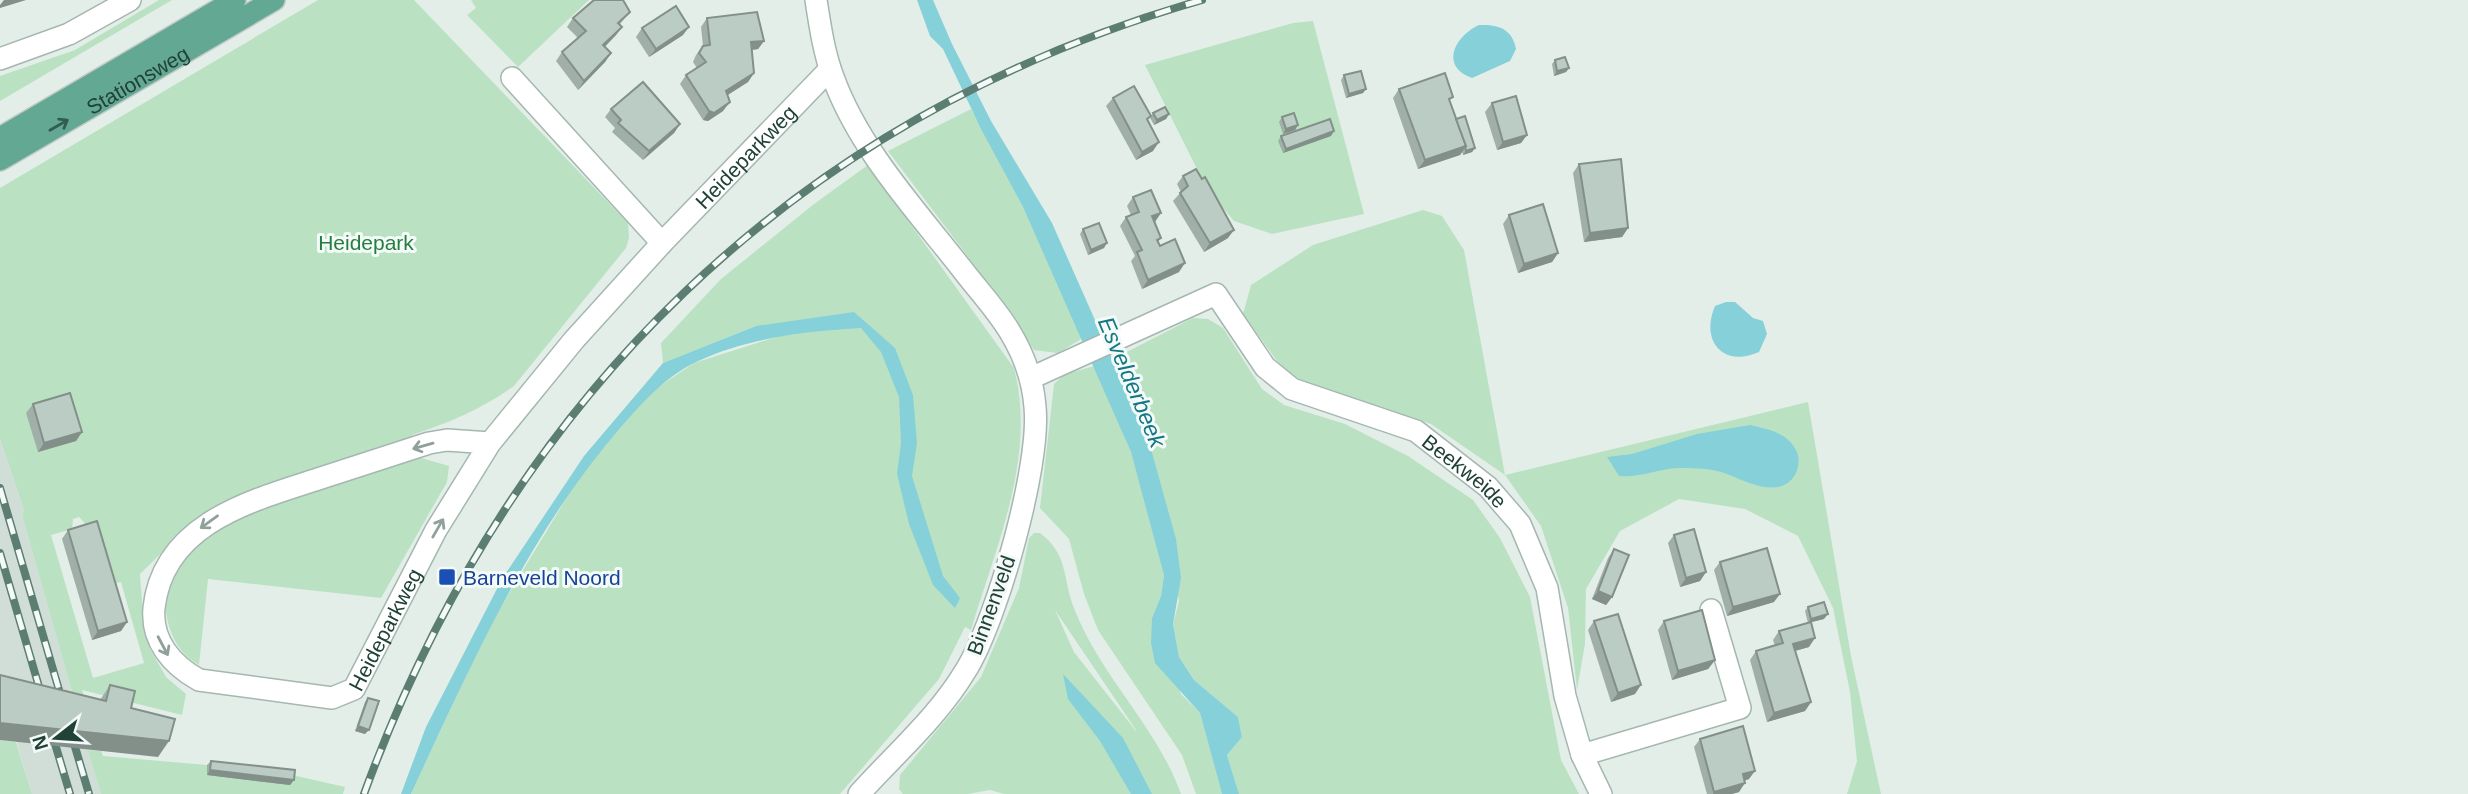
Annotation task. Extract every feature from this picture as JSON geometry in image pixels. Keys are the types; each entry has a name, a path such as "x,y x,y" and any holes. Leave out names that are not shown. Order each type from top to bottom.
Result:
{"main road":[{"name":"Stationsweg","path":"0,138 235,0"},
{"name":"Stationsweg","path":"0,160 274,0"}],"street":[{"path":"0,59 69,34 130,0"},
{"name":"Binnenveld","path":"816,0 830,69 847,109 870,148 1010,331 1031,378 1036,408 1035,436 1027,483 1004,575 982,639 967,670 940,708 859,794"},
{"name":"Heideparkweg","path":"490,443 447,440 429,443 220,513 182,545 159,580 154,613 156,634 167,655 181,670 199,680 332,698 355,689 436,530 490,443 574,340 662,243 830,69"},
{"path":"512,78 662,243"},
{"name":"Beekweide","path":"1031,378 1114,338 1216,294 1265,367 1292,389 1416,431 1488,487 1520,524 1547,587 1565,696 1582,755 1601,794"},
{"path":"1582,755 1740,708 1712,610"}],"shaded area":[{"path":"0,439 24,510 22,515 101,794 32,794 0,686"}],"green space":[{"path":"159,0 172,0 0,101 0,76 75,50"},
{"name":"Heidepark","path":"318,0 414,0 628,223 629,238 626,248 514,386 490,402 439,426 412,435 413,440 261,488 216,506 194,521 140,574 144,630 150,649 166,677 186,694 182,715 82,690 90,716 78,713 22,515 24,510 0,439 0,188","holes":["79,517 84,522 108,585 121,582 144,663 93,678 51,535 72,529 73,519"]},
{"path":"471,0 589,0 518,67 467,15 476,8"},
{"path":"1313,21 1364,214 1272,234 1234,221 1207,189 1145,65 1293,23"},
{"path":"971,109 1023,207 1083,338 1058,353 1034,350 1000,299 888,151"},
{"path":"868,165 1014,368 1020,401 1017,467 1002,533 971,630 965,627 939,679 840,794 411,794 488,628 584,469 651,392 694,363 779,336 797,334 756,326 663,363 661,343 721,279 814,204"},
{"path":"1423,210 1442,216 1464,250 1505,475 1431,424 1316,387 1285,372 1243,314 1251,285 1313,245"},
{"path":"1193,318 1208,319 1223,328 1262,389 1284,405 1345,424 1408,456 1473,500 1500,538 1530,597 1561,760 1579,794 1239,794 1227,755 1242,737 1238,717 1194,680 1179,657 1173,624 1179,601 1149,442 1113,359"},
{"path":"1095,366 1131,452 1158,544 1164,575 1161,596 1152,618 1181,694 1200,713 1222,794 1196,794 1182,755 1098,630 1084,594 1069,539 1040,508 1054,384 1065,374"},
{"path":"1808,402 1851,656 1881,794 1847,794 1857,761 1850,692 1833,608 1798,536 1745,509 1679,499 1620,531 1586,589 1585,644 1577,690 1568,608 1541,526 1505,475"},
{"path":"418,457 449,466 447,482 381,598 208,579 199,665 181,649 172,636 167,620 168,590 183,559 206,534 228,521 280,499"},
{"path":"1034,533 1040,533 1056,550 1072,602 1087,637 1158,747 1181,794 1004,794 990,790 968,794 903,794 899,789 900,775 981,677 1019,588 1029,538","holes":["1055,610 1136,730 1074,652"]},
{"path":"0,740 16,742 32,794 0,794"},
{"path":"88,750 101,751 103,756 207,765 207,775 292,775 345,787 343,794 101,794"}],"water":[{"path":"917,0 933,0 991,121 1052,223 1149,442 1176,539 1181,578 1173,624 1179,657 1194,680 1238,717 1242,737 1227,755 1239,794 1222,794 1200,713 1155,663 1151,643 1152,618 1161,596 1164,575 1131,452 1023,207 981,129 943,49 930,36"},
{"path":"1479,25 1504,29 1516,49 1510,61 1472,78 1456,66 1454,51 1463,36"},
{"path":"1735,302 1753,318 1763,321 1767,334 1759,352 1735,356 1725,354 1718,348 1710,330 1711,319 1715,306"},
{"path":"854,312 895,348 913,395 917,443 912,476 943,576 960,598 955,608 933,585 909,524 897,474 901,443 899,397 881,352 861,328 819,331 756,341 715,354 685,368 646,399 588,468 557,512 503,603 411,794 401,794 426,727 502,579 584,456 663,363 756,326"},
{"path":"1750,425 1776,432 1792,444 1797,453 1798,466 1788,483 1779,487 1759,486 1716,471 1694,468 1619,476 1607,457 1632,454 1697,434"},
{"path":"1063,674 1123,738 1152,794 1131,794 1100,741 1068,699"}],"building":[{"path":"594,0 623,0 630,12 618,23 622,27 603,45 611,53 584,81 562,52 586,31 573,18"},
{"path":"676,6 689,27 656,49 642,28"},
{"path":"757,12 764,41 751,42 754,73 726,91 730,102 714,113 709,111 686,75 706,62 699,53 703,46 710,45 707,18"},
{"path":"1565,57 1569,68 1557,71 1555,60"},
{"path":"1361,71 1366,89 1349,94 1344,75"},
{"path":"1445,73 1453,97 1449,99 1466,146 1425,160 1399,89"},
{"path":"643,82 680,124 649,151 618,123 621,120 611,109"},
{"path":"1134,86 1151,116 1147,119 1159,142 1142,152 1113,98"},
{"path":"1516,96 1527,135 1503,142 1492,103"},
{"path":"1165,107 1169,114 1157,120 1153,113"},
{"path":"1294,113 1298,125 1286,129 1282,117"},
{"path":"1465,116 1475,148 1466,151 1456,119"},
{"path":"1330,119 1334,131 1286,149 1281,136"},
{"path":"1621,159 1628,228 1590,233 1579,164"},
{"path":"1196,169 1202,179 1205,177 1234,230 1210,243 1180,193 1188,186 1183,176"},
{"path":"1151,190 1161,213 1152,216 1161,238 1157,240 1160,246 1175,239 1185,263 1148,280 1137,252 1142,250 1126,217 1139,212 1133,197"},
{"path":"1543,204 1558,253 1524,264 1509,215"},
{"path":"1099,223 1107,243 1091,250 1083,229"},
{"path":"70,393 82,432 44,443 33,404"},
{"path":"97,521 127,622 98,631 68,530"},
{"path":"1694,529 1706,572 1686,578 1674,535"},
{"path":"1767,548 1780,594 1733,607 1720,562"},
{"path":"1614,549 1629,555 1612,597 1598,591"},
{"path":"1824,602 1828,614 1811,619 1808,607"},
{"path":"1702,610 1715,660 1678,671 1664,621"},
{"path":"1618,614 1641,685 1618,693 1594,621"},
{"path":"1811,622 1815,638 1793,644 1811,702 1774,713 1756,651 1783,643 1779,631"},
{"path":"0,675 106,701 110,685 135,691 131,708 175,719 169,741 0,723"},
{"path":"368,698 379,701 369,730 358,726"},
{"path":"1743,726 1755,771 1743,774 1745,783 1714,792 1700,739"},
{"path":"211,761 295,770 294,780 210,770"}],"railway":[{"path":"364,794 425,651 499,519 585,400 684,292 796,198 919,118 1055,51 1202,0"},
{"path":"0,488 64,707"},
{"path":"0,553 44,704"},
{"path":"50,727 70,794"},
{"path":"70,730 89,794"}],"place":[{"name":"Barneveld Noord","path":"447,577"}],"water label":[{"name":"Esvelderbeek","path":"1132,382"}]}
